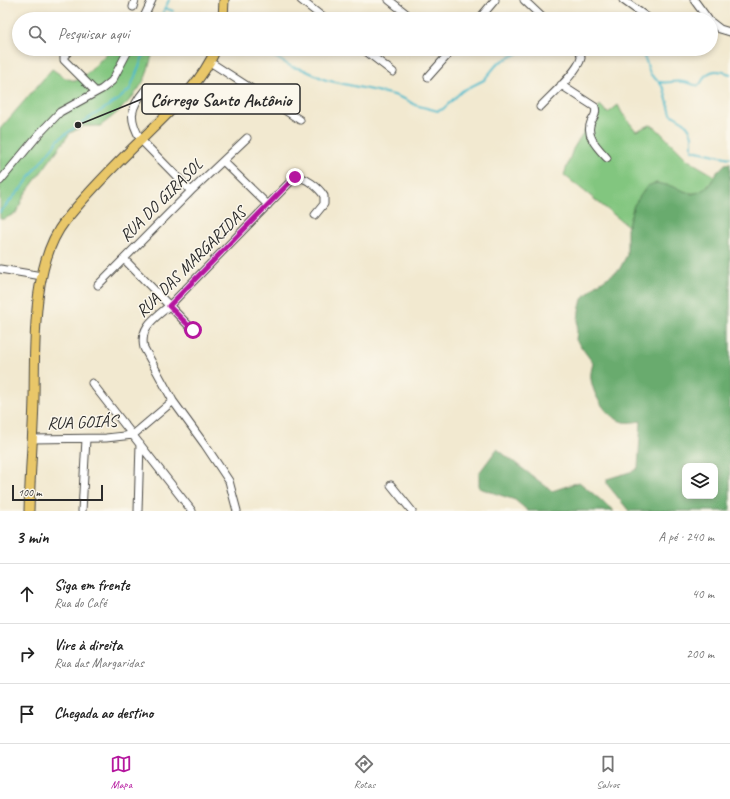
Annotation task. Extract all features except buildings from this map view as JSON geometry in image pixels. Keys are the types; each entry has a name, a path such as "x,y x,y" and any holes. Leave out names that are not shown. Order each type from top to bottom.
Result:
{"main road":[{"path":"223,12 224,0"},
{"path":"29,511 35,335 42,276 54,240 64,222 84,198 182,98 199,78 213,56"}],"street":[{"path":"146,12 152,0"},
{"path":"301,0 316,12"},
{"path":"389,0 404,12"},
{"path":"524,0 537,12"},
{"path":"623,0 640,12"},
{"path":"694,0 703,12"},
{"path":"484,12 491,1"},
{"path":"718,27 730,32"},
{"path":"64,56 64,60 96,92"},
{"path":"0,181 39,134 60,112 96,92 112,81 124,56"},
{"path":"373,56 393,72"},
{"path":"428,77 446,56"},
{"path":"540,107 574,71 581,58 581,56"},
{"path":"210,62 300,120"},
{"path":"561,85 596,107 596,112 590,126 590,134 596,146 607,158"},
{"path":"145,90 136,101 132,113 135,128 141,140 191,191"},
{"name":"RUA DO GIRASOL","path":"98,285 191,191 247,138"},
{"path":"223,160 268,205"},
{"name":"RUA DAS MARGARIDAS","path":"237,511 233,492 227,477 173,401 150,360 142,340 143,332 292,179 297,176 306,180 324,196 324,204 315,215"},
{"path":"124,259 193,330"},
{"path":"0,269 42,276"},
{"path":"92,383 191,510"},
{"path":"133,435 173,401"},
{"name":"RUA GOIÁS","path":"32,439 86,439 133,435"},
{"path":"82,511 86,439"},
{"path":"138,511 140,444"},
{"path":"391,485 412,511"}],"green space":[{"path":"104,56 152,56 146,76 138,90 126,104 114,116 100,126 84,126 70,133 25,194 16,213 4,219 0,219 0,129 52,69 65,78 76,81 89,72"},
{"path":"600,105 608,113 618,105 622,113 636,131 650,125 655,127 688,160 715,176 710,184 701,192 691,193 656,183 634,205 628,226 564,175 573,149"},
{"path":"730,163 730,511 629,511 607,484 607,479 638,468 641,421 623,422 617,419 601,405 594,392 591,379 593,363 576,340 579,311 582,299 596,285 619,270 627,255 627,229 634,205 647,186 656,183 671,186 692,194 709,186 717,172 725,164"},
{"path":"497,449 552,491 579,482 614,511 528,511 515,500 479,488 479,473"}],"waterway":[{"path":"163,12 169,0"},
{"path":"165,8 173,11"},
{"path":"0,212 25,184 59,139 78,125 118,100 130,89 143,56"},
{"path":"273,56 292,67 302,69 326,80 394,95 415,105 438,111 443,109 462,91 484,80 498,63 512,56"},
{"path":"644,56 650,74 664,89 671,114 684,122 689,128 692,136 692,150 730,158"},
{"path":"660,82 686,82 699,85 704,77 710,72 720,71 730,74"}],"place":[{"name":"Córrego Santo Antônio","path":"78,125"}],"route":[{"path":"193,330 169,306 295,177"}]}
